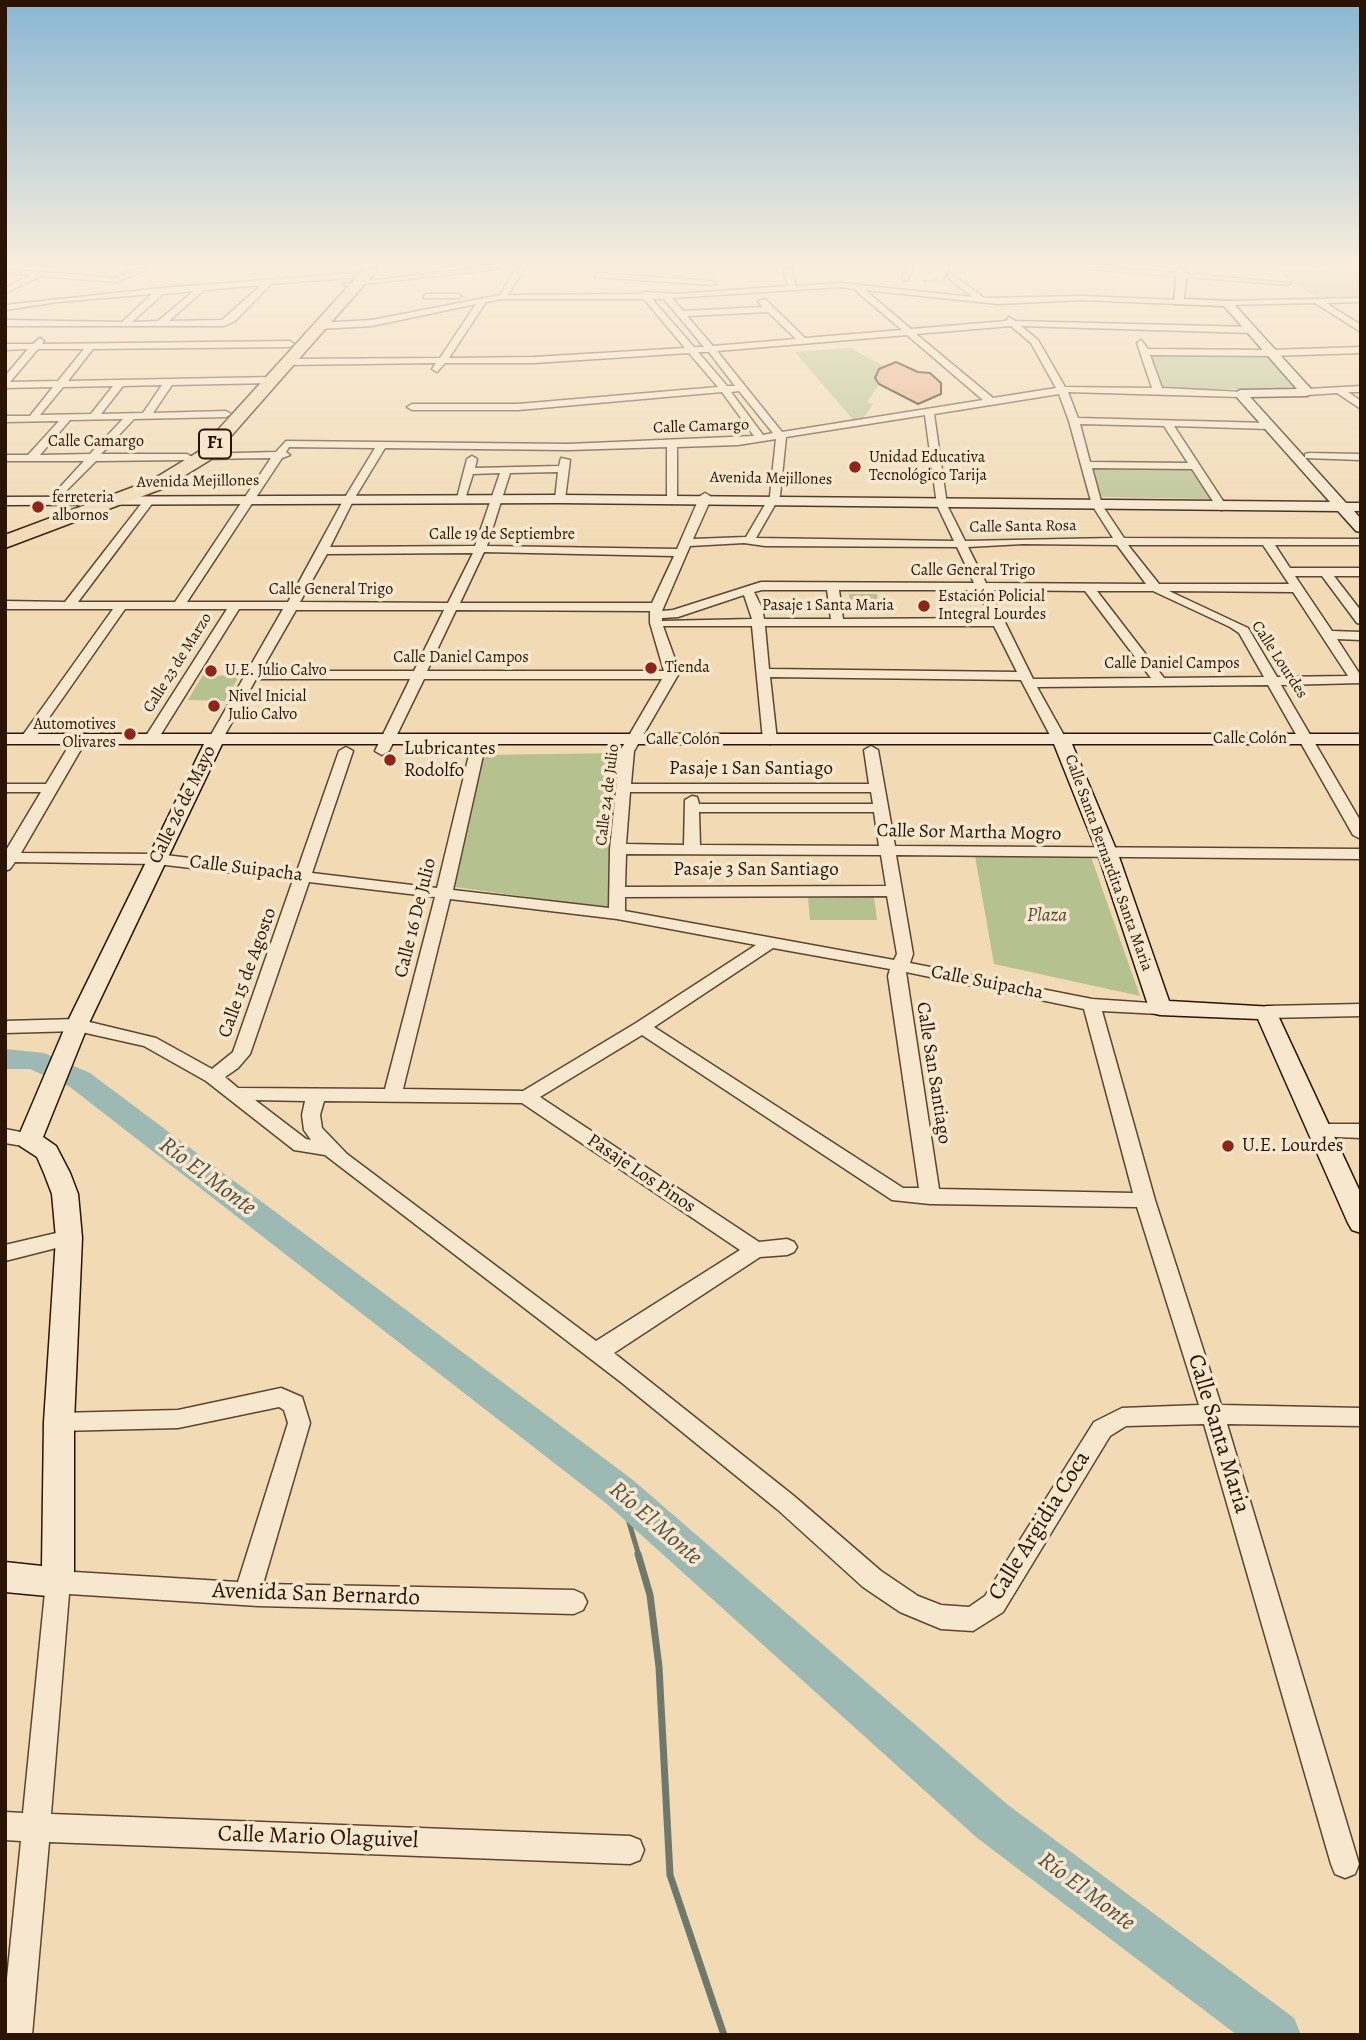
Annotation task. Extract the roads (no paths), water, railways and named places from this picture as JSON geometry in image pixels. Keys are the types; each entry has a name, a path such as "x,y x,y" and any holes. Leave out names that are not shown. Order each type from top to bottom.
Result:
{"highway":[{"name":"F1","path":"8,541 158,484 196,457 276,364"},
{"name":"F1","path":"8,541 56,507 95,500 196,457 226,414 285,364"}],"street":[{"path":"33,418 76,364"},
{"path":"435,372 440,364"},
{"path":"702,364 762,440"},
{"path":"723,364 781,437 774,499 749,541"},
{"path":"948,364 990,401"},
{"name":"Calle Lourdes","path":"1047,364 1062,390 1074,421 1097,503 1120,541 1155,587 1244,631 1361,835"},
{"path":"1148,364 1158,391"},
{"path":"1281,364 1307,392"},
{"path":"5,366 18,366"},
{"path":"5,383 18,366"},
{"path":"5,383 265,380"},
{"path":"146,416 169,382"},
{"path":"94,417 120,383"},
{"path":"412,407 531,406 741,388"},
{"path":"1245,394 1361,389"},
{"name":"Calle Camargo","path":"5,457 196,457 476,445 568,447 762,440 1062,390 1245,394"},
{"path":"1339,390 1361,405"},
{"path":"1245,394 1268,426 1354,506"},
{"path":"1245,394 1310,456 1354,506 1361,528"},
{"name":"Calle Santa Bernardita Santa Maria","path":"929,412 942,502 1027,679 1063,745 1108,854 1160,1008"},
{"path":"5,419 226,414"},
{"path":"5,501 56,507 93,457 131,416"},
{"path":"32,457 68,417"},
{"path":"1074,421 1268,426"},
{"path":"1167,424 1221,504"},
{"name":"Calle Camargo","path":"277,455 286,444 379,451"},
{"path":"672,444 673,498"},
{"path":"461,496 476,445"},
{"path":"560,496 568,447"},
{"name":"Calle 26 de Mayo","path":"24,1131 69,1049 77,1025 212,745 292,607 349,499 379,451"},
{"path":"179,605 277,455"},
{"path":"1310,456 1361,457"},
{"path":"1087,465 1196,466"},
{"path":"384,745 480,549 506,470"},
{"path":"469,471 563,470"},
{"name":"Avenida Mejillones","path":"95,500 560,496 1354,506"},
{"name":"Avenida Mejillones","path":"349,499 499,497"},
{"path":"671,675 670,662 656,615 705,498"},
{"path":"69,605 149,501"},
{"name":"Calle Santa Rosa","path":"683,548 749,541 963,544 1120,541 1361,542"},
{"path":"1266,541 1326,635 1361,636"},
{"name":"Calle 19 de Septiembre","path":"323,551 683,548"},
{"path":"1285,572 1361,572"},
{"path":"1325,572 1361,620"},
{"name":"Calle General Trigo","path":"7,607 452,606 656,615 687,610 761,586 1295,588"},
{"path":"832,586 837,621"},
{"path":"1088,586 1160,681"},
{"path":"747,590 756,608 758,621 770,740"},
{"path":"27,739 122,605"},
{"name":"Calle 23 de Marzo","path":"151,739 235,606"},
{"name":"Pasaje 1 Santa Maria","path":"656,615 758,621 1000,622"},
{"name":"Calle Daniel Campos","path":"764,673 1160,681 1357,680 1326,635"},
{"name":"Calle Daniel Campos","path":"251,676 671,675"},
{"name":"Calle 24 de Julio","path":"617,914 618,849 630,745 668,685 671,675"},
{"name":"Calle Colón","path":"5,739 77,744 630,745 872,750 1063,745"},
{"name":"Calle Colón","path":"5,749 151,739 212,745 346,751 384,745 477,751 770,740 1063,745 1310,745 1361,739"},
{"path":"7,860 77,744"},
{"name":"Calle Colón","path":"1310,745 1361,751"},
{"name":"Calle San Santiago","path":"872,750 905,954 896,976 930,1197"},
{"name":"Calle 15 de Agosto","path":"212,1077 232,1065 241,1054 305,876 346,751"},
{"name":"Calle 16 De Julio","path":"393,1094 477,751"},
{"path":"5,788 51,788"},
{"name":"Pasaje 1 San Santiago","path":"625,788 878,788"},
{"path":"692,789 692,850"},
{"path":"693,808 881,808"},
{"name":"Calle Sor Martha Mogro","path":"618,849 1361,854"},
{"name":"Calle Suipacha","path":"7,860 157,859 617,914 900,966 1092,1005 1266,1012 1361,1010"},
{"name":"Pasaje 3 San Santiago","path":"617,892 896,891"},
{"path":"232,1094 526,1097 642,1027 771,942"},
{"name":"Calle Santa Maria","path":"1092,1005 1145,1200 1213,1414 1345,1864"},
{"path":"1266,1012 1361,1223"},
{"path":"5,1027 77,1025 150,1042 212,1077 301,1145 331,1149"},
{"path":"642,1027 899,1195 1145,1200"},
{"name":"Calle Argidia Coca","path":"316,1094 311,1115 313,1130 340,1159 631,1377 786,1503 872,1580 909,1604 941,1618 973,1619 994,1604 1102,1429 1122,1417 1213,1414 1361,1417"},
{"name":"Pasaje Los Pinos","path":"526,1097 757,1250"},
{"path":"17,2035 58,1582 59,1422 69,1238 65,1194 57,1172 47,1152 24,1131"},
{"path":"1321,1131 1361,1131"},
{"path":"5,1253 69,1238"},
{"path":"593,1350 606,1347 757,1250 787,1247"},
{"path":"59,1422 178,1419 281,1397 294,1404 299,1423 247,1594"},
{"name":"Avenida San Bernardo","path":"5,1577 247,1594 574,1602"},
{"name":"Calle Mario Olaguivel","path":"5,1826 630,1850"}],"waterway":[{"name":"Río El Monte","path":"5,1059 34,1060 80,1080 620,1492 992,1821 1277,2035"},
{"path":"620,1492 639,1556"},
{"path":"638,1554 650,1595 659,1667 670,1875 724,2035"}],"place":[{"name":"Unidad Educativa Tecnológico Tarija","path":"855,467"},
{"name":"ferreteria albornos","path":"38,507"},
{"name":"Estación Policial Integral Lourdes","path":"924,606"},
{"name":"Tienda","path":"651,668"},
{"name":"U.E. Julio Calvo","path":"211,671"},
{"name":"Nivel Inicial Julio Calvo","path":"214,706"},
{"name":"Automotives Olivares","path":"130,734"},
{"name":"Lubricantes Rodolfo","path":"390,760"},
{"name":"U.E. Lourdes","path":"1228,1146"}],"park label":[{"name":"Plaza","path":"1047,916"}]}
